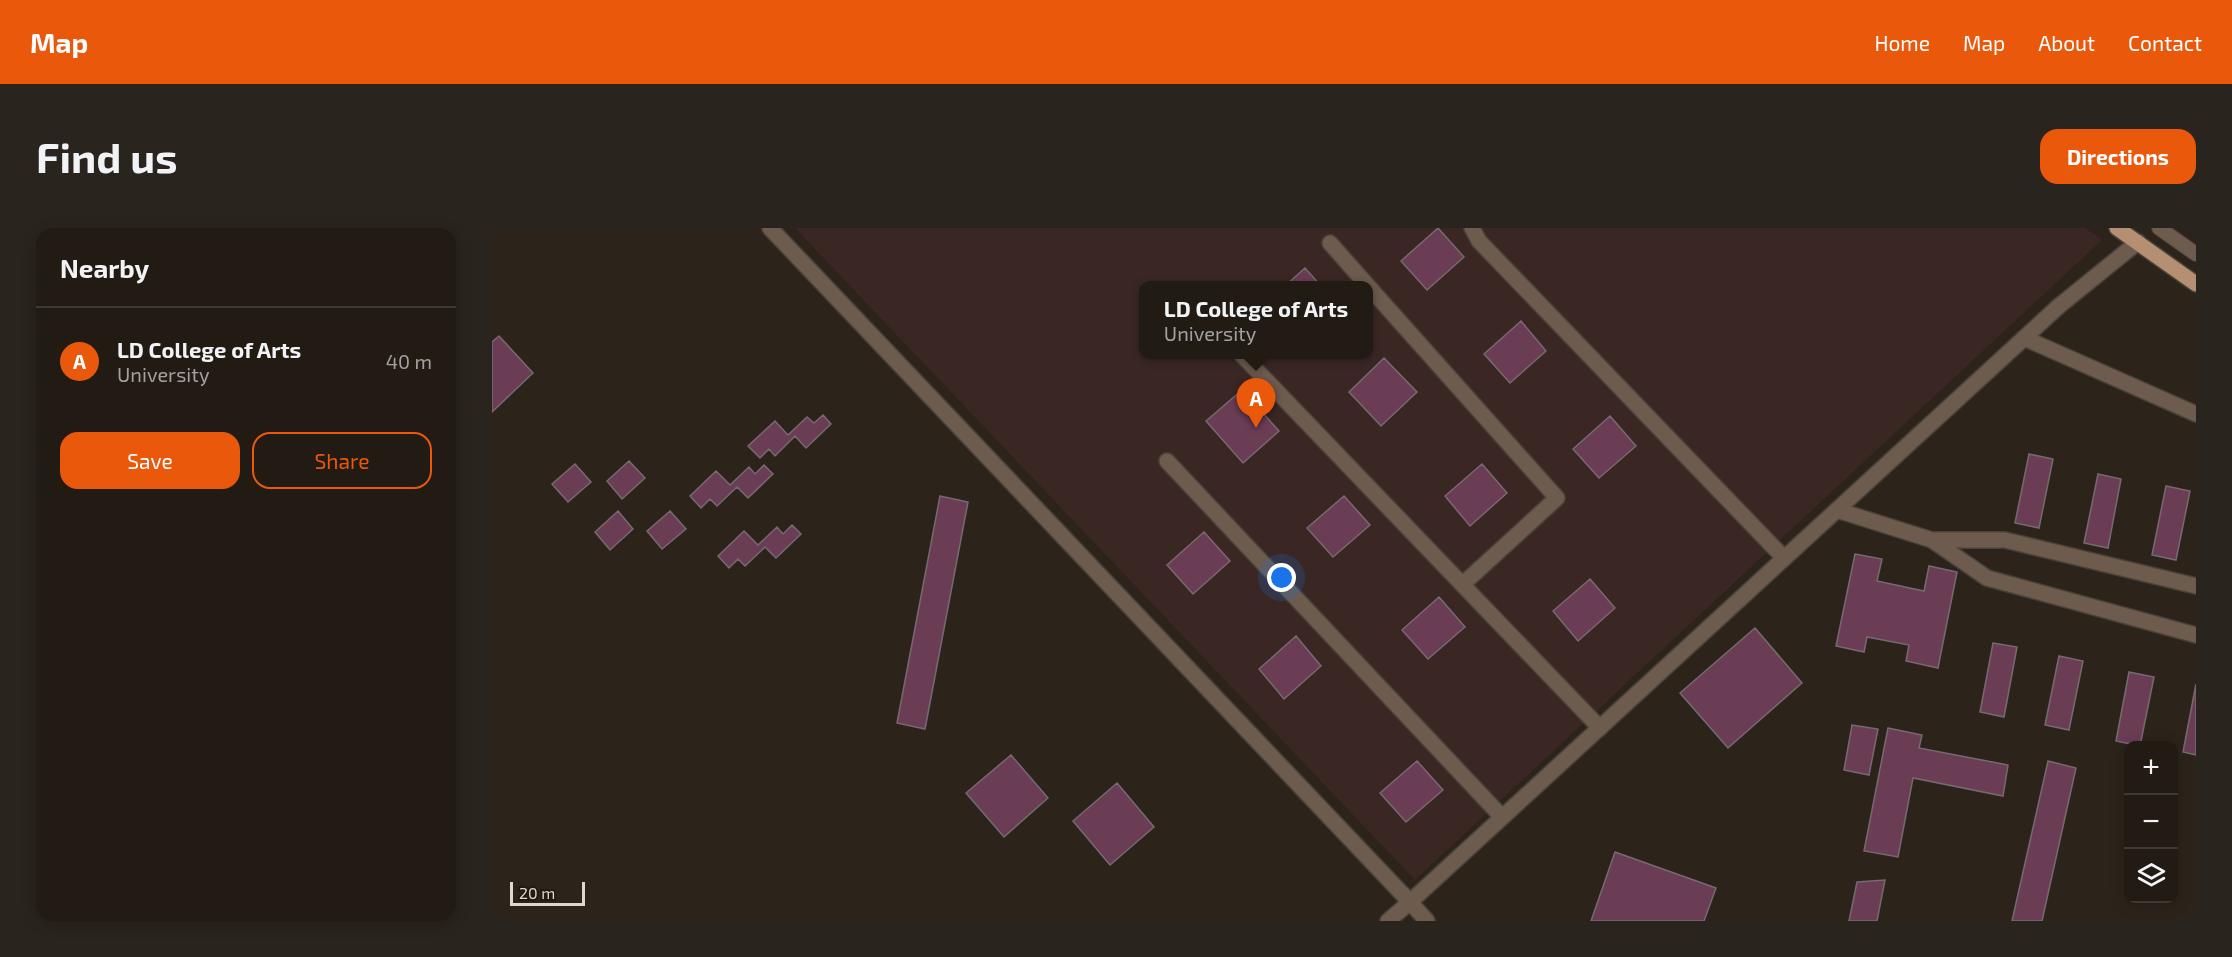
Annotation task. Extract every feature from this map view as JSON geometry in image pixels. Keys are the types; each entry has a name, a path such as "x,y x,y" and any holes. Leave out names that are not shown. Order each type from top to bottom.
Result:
{"main road":[{"path":"2117,228 2196,284"}],"street":[{"path":"770,228 1427,921"},
{"path":"1472,228 1479,241 1784,558"},
{"path":"1330,243 1364,281"},
{"path":"1388,921 2059,306 2138,243"},
{"path":"1373,292 1557,498 1463,584"},
{"path":"2024,338 2196,414"},
{"path":"1247,359 1600,728"},
{"path":"1167,461 1502,817"},
{"path":"1837,510 1932,540 1987,578 2196,635"},
{"path":"1932,540 2005,540 2196,586"}],"lane":[{"path":"2159,228 2196,254"}],"shaded area":[{"path":"795,228 2085,228 2102,240 1415,880"}],"building":[{"path":"1438,228 1464,257 1427,290 1401,261"},
{"path":"1305,268 1317,281 1291,281"},
{"path":"1521,321 1546,351 1510,383 1484,354"},
{"path":"499,336 533,373 492,412 492,342"},
{"path":"1384,358 1417,392 1381,426 1349,392"},
{"path":"1242,390 1279,431 1243,463 1206,421"},
{"path":"823,415 831,424 806,448 795,436 775,456 769,449 760,458 748,446 775,421 788,435 807,417 814,423"},
{"path":"1610,416 1636,446 1599,478 1573,449"},
{"path":"2029,454 2053,459 2039,528 2015,523"},
{"path":"629,461 645,478 622,499 607,481"},
{"path":"575,464 591,482 568,502 552,484"},
{"path":"1482,464 1507,493 1470,526 1445,496"},
{"path":"764,465 773,474 748,498 737,487 717,506 710,499 701,508 690,496 716,471 730,485 749,467 755,474"},
{"path":"2098,474 2121,479 2108,548 2084,543"},
{"path":"2166,486 2190,491 2176,560 2152,555"},
{"path":"940,496 968,502 925,729 897,723"},
{"path":"1344,496 1370,525 1333,557 1307,528"},
{"path":"618,511 633,529 610,550 595,532"},
{"path":"670,511 686,529 662,549 647,531"},
{"path":"792,525 801,534 776,558 765,547 745,566 738,559 729,568 718,556 744,531 758,545 777,527 783,534"},
{"path":"1204,532 1230,561 1193,594 1167,565"},
{"path":"1855,554 1882,559 1877,581 1924,591 1929,566 1957,572 1938,668 1906,661 1909,645 1867,637 1864,652 1836,646"},
{"path":"1590,579 1615,608 1578,641 1553,611"},
{"path":"1439,597 1465,627 1428,659 1402,630"},
{"path":"1755,628 1802,683 1728,748 1680,693"},
{"path":"1296,636 1321,666 1284,699 1259,669"},
{"path":"1993,643 2017,647 2004,717 1980,712"},
{"path":"2059,656 2083,661 2069,730 2045,725"},
{"path":"2129,672 2154,677 2141,741 2116,741"},
{"path":"2196,684 2196,755 2183,752"},
{"path":"1852,725 1878,729 1869,775 1844,770"},
{"path":"1888,728 1922,735 1919,748 2008,765 2003,796 1913,778 1898,857 1864,851"},
{"path":"1011,755 1048,798 1004,837 966,793"},
{"path":"1417,761 1443,790 1406,822 1380,793"},
{"path":"2048,761 2076,768 2042,921 2012,921"},
{"path":"1117,783 1154,827 1110,865 1073,821"},
{"path":"1615,852 1716,888 1704,921 1591,921"},
{"path":"1885,880 1877,921 1849,921 1857,882"}],"place":[{"name":"LD College of Arts","path":"1256,428"}]}
